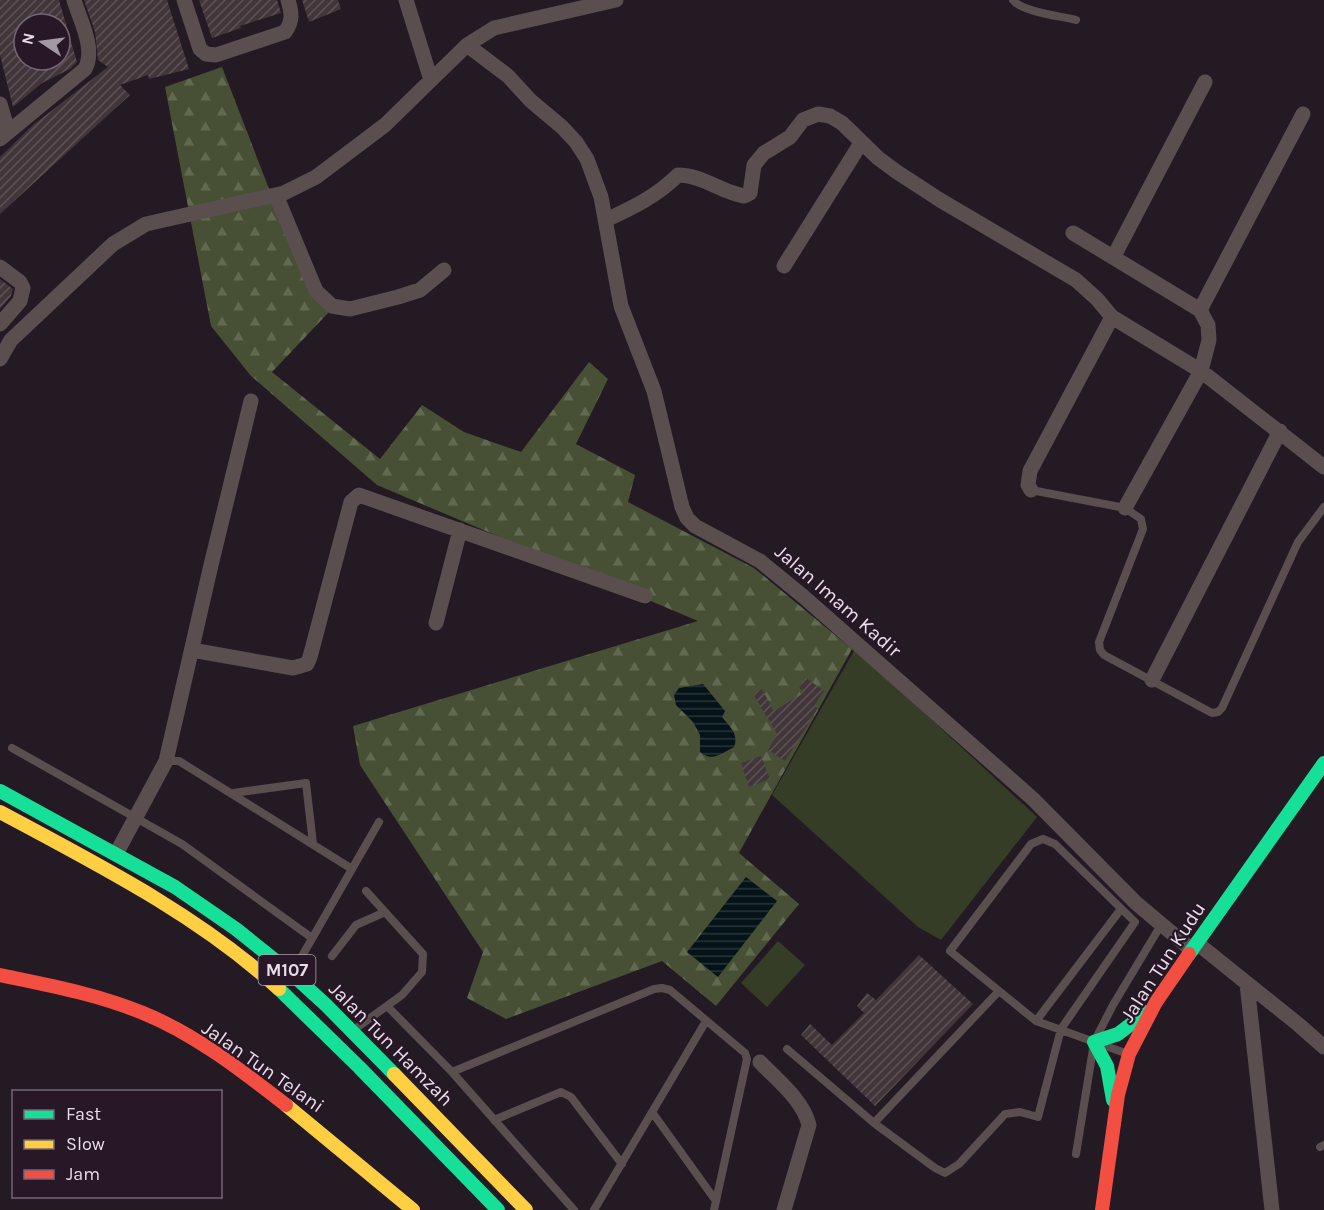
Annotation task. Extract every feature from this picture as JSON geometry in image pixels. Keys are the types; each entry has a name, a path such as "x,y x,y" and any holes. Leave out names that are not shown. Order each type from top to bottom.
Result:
{"main road":[{"name":"Jalan Tun Kudu","path":"1102,1210 1118,1095 1129,1054 1156,1002 1324,764"},
{"name":"Jalan Tun Hamzah","path":"0,792 175,886 236,929 292,974 352,1031 526,1210"},
{"name":"Jalan Tun Hamzah","path":"0,812 153,896 249,963 298,1007 417,1125 498,1210"},
{"name":"Jalan Tun Telani","path":"0,975 97,998 143,1013 187,1036 249,1076 317,1128 413,1210"},
{"path":"1114,1119 1111,1082 1107,1066 1094,1042 1118,1034 1144,1015 1156,1002"},
{"path":"417,1125 486,1210"}],"street":[{"path":"4,135 85,69 88,63 89,48 74,0"},
{"path":"184,0 200,49 206,54 216,55 285,32 291,23 292,11 288,0"},
{"path":"406,0 430,80"},
{"path":"0,359 11,340 113,244 129,232 146,224 284,193 316,177 346,156 384,125 467,45 494,28 616,0"},
{"name":"Jalan Imam Kadir","path":"467,45 508,76 531,101 576,142 587,159 606,220 621,306 654,391 682,507 687,518 706,533 760,561 804,597 1033,800 1161,925 1247,984 1324,1047"},
{"path":"1114,256 1205,82"},
{"path":"0,104 4,135"},
{"path":"606,220 641,203 667,186 678,175 689,175 732,194 744,196 750,193 754,165 764,153 790,137 803,120 818,114 830,116 842,123 878,158 940,200 1076,280 1097,299 1112,317 1201,371 1324,467"},
{"path":"1200,310 1303,114"},
{"path":"784,266 861,142"},
{"path":"276,195 316,291 333,306 350,309 420,290 444,270"},
{"path":"1073,233 1200,310 1208,325 1209,340 1201,371 1125,508"},
{"path":"0,267 20,282 22,295 0,324"},
{"path":"22,295 47,307"},
{"path":"1031,490 1028,485 1030,471 1112,317"},
{"path":"116,854 166,761 251,401"},
{"path":"1152,680 1281,432"},
{"path":"192,650 293,668 307,664 351,502 357,495 645,596"},
{"path":"436,623 460,530"},
{"path":"1247,984 1272,1210"},
{"path":"760,1062 800,1105 807,1115 809,1125 784,1210"}],"lane":[{"path":"1013,0 1016,4 1028,9 1076,20"},
{"path":"1031,490 1125,508 1142,519 1143,529 1099,642 1100,650 1104,655 1212,713 1222,708 1298,542 1324,507"},
{"path":"12,748 182,844 312,938"},
{"path":"166,761 180,760 352,869"},
{"path":"233,793 306,783 313,844"},
{"path":"292,974 379,822"},
{"path":"787,1049 874,1123 945,1173 959,1164 1005,1114 1020,1112 1038,1116 1061,1029 1134,922 1055,844 1043,839 1031,844 950,951 1036,1021 1061,1029 1129,1054"},
{"path":"352,1031 402,995 422,972 423,954 366,891"},
{"path":"1036,1021 1121,909"},
{"path":"332,956 356,925 386,912"},
{"path":"1076,1154 1094,1042 1113,1005 1161,925"},
{"path":"452,1072 654,989 662,988 676,994 745,1053 747,1059 714,1210"},
{"path":"874,1123 999,991"},
{"path":"387,1006 452,1072 574,1210"},
{"path":"594,1210 706,1021"},
{"path":"494,1120 561,1092 566,1093 622,1164"},
{"path":"652,1112 716,1201"}],"green space":[{"path":"222,67 310,295 330,311 272,372 380,459 422,405 464,432 521,452 589,362 608,379 576,444 635,475 628,502 754,568 852,649 739,853 799,904 716,1006 662,961 506,1019 467,998 483,952 360,765 353,726 698,621 377,485 251,376 211,326 165,87"},
{"path":"855,649 1037,817 941,940 918,927 772,795"},
{"path":"778,941 805,965 767,1007 741,983"}],"shaded area":[{"path":"703,684 725,711 722,717 733,731 735,738 734,747 713,757 700,752 700,735 693,722 676,705 674,695 679,688"},
{"path":"746,877 777,901 718,977 687,952"}],"building":[{"path":"0,0 59,0 62,12 12,12 12,72 64,72 42,83 13,107 0,55"},
{"path":"84,0 167,0 189,69 149,79 148,75 120,85 130,95 0,214 0,157 33,125 108,67 98,60 95,32"},
{"path":"199,0 277,0 281,13 212,38"},
{"path":"302,0 338,0 341,9 309,22"},
{"path":"72,45 77,62 72,67"},
{"path":"0,279 13,289 11,296 0,309"},
{"path":"806,678 824,691 814,706 818,708 785,761 768,750 777,734 753,694 762,689 774,711 805,692 799,688"},
{"path":"761,756 770,779 749,787 741,763"},
{"path":"919,955 973,1004 875,1106 801,1035 810,1024 832,1045 864,1013 857,1006 867,993 876,1000"}],"traffic: fast":[{"path":"1189,954 1324,763"},
{"path":"0,791 175,887 236,929 326,1005 394,1074"},
{"path":"279,989 359,1067 498,1210"},
{"path":"1113,1100 1107,1066 1094,1042 1118,1034 1147,1012"}],"traffic: slow":[{"path":"0,812 110,871 181,914 248,962 279,989"},
{"path":"394,1074 526,1210"},
{"path":"286,1105 413,1210"}],"traffic: jam":[{"path":"1102,1210 1118,1095 1129,1054 1156,1002 1189,954"},
{"path":"0,975 90,995 143,1013 181,1031 218,1054 286,1105"}]}
